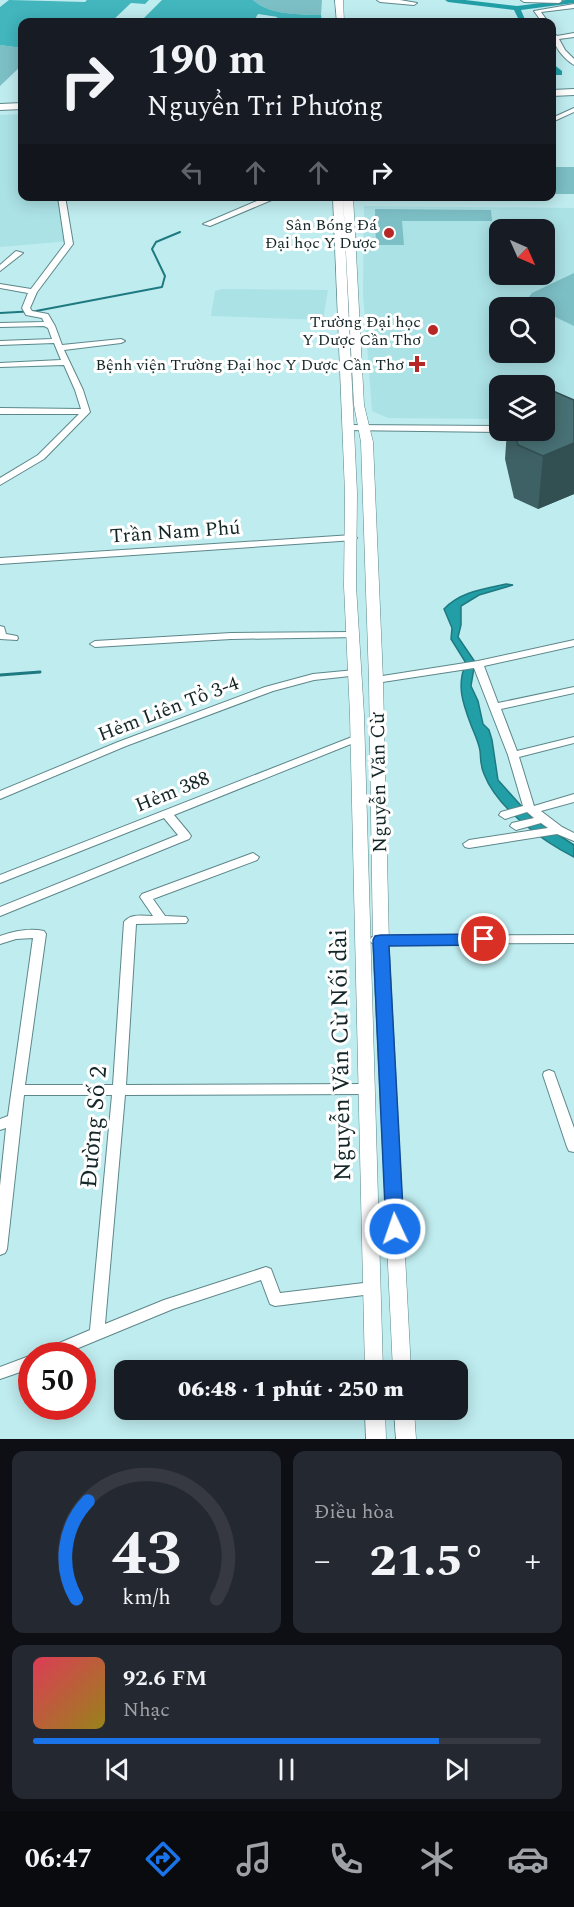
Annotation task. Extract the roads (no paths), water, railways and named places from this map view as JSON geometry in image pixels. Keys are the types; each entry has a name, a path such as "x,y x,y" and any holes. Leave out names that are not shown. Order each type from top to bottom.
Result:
{"highway":[{"path":"556,91 574,91"},
{"path":"0,113 11,109"}],"main road":[{"path":"331,0 331,17 334,18"},
{"path":"339,0 341,18"},
{"name":"Nguyễn Văn Cừ","path":"338,201 355,428 352,538 357,738"},
{"name":"Nguyễn Văn Cừ","path":"348,201 359,405 355,428"},
{"name":"Nguyễn Văn Cừ","path":"355,428 367,442 376,680 381,940 401,1360"},
{"name":"Nguyễn Văn Cừ Nối dài","path":"357,738 374,1360"},
{"path":"375,1420 376,1439"},
{"path":"405,1420 406,1439"}],"street":[{"path":"381,0 414,3"},
{"path":"524,0 534,6 574,6"},
{"path":"534,6 566,0"},
{"path":"556,35 574,36"},
{"path":"556,39 562,51 574,63"},
{"path":"556,118 574,111"},
{"path":"63,201 69,244 33,292 28,310 45,316 51,326 57,345 83,397 86,412"},
{"path":"207,224 246,210 260,201"},
{"path":"0,269 19,253"},
{"path":"0,286 33,292"},
{"path":"0,325 44,324 51,326"},
{"path":"0,343 57,345 121,341"},
{"path":"0,364 66,362"},
{"path":"0,411 86,412"},
{"path":"0,482 41,457 86,412"},
{"path":"355,428 489,429"},
{"name":"Trần Nam Phú","path":"0,561 352,538"},
{"path":"0,629 2,637 13,638"},
{"path":"95,644 231,636 353,634"},
{"path":"376,680 477,664 574,643"},
{"path":"477,664 533,813 556,831 574,837"},
{"name":"Hẻm Liên Tổ 3-4","path":"0,795 122,744 269,689 313,677 355,673"},
{"path":"495,707 574,690"},
{"name":"Hẻm 388","path":"0,879 357,738"},
{"path":"513,755 574,740"},
{"path":"508,814 533,813 574,798"},
{"path":"520,825 533,813"},
{"path":"0,912 184,837 185,834 167,814"},
{"path":"469,844 556,831"},
{"path":"182,920 162,920 140,898 253,857"},
{"name":"Đường Số 2","path":"97,1335 119,1090 130,922 133,920 162,920"},
{"path":"0,1249 14,1119 40,934 3,934"},
{"path":"363,940 574,939"},
{"path":"549,1076 574,1147"},
{"path":"18,1090 367,1089"},
{"path":"0,1125 14,1119"},
{"path":"79,1342 169,1304 266,1273 275,1300 372,1288"},
{"path":"0,1373 18,1366"}],"waterway":[{"path":"448,0 517,8"},
{"path":"517,8 574,1"},
{"path":"517,8 521,18"},
{"path":"556,70 559,73"},
{"path":"0,313 36,311 162,287 165,276 152,249 156,242 180,232"},
{"path":"0,675 40,672"}],"place":[{"name":"Sân Bóng Đá Đại học Y Dược","path":"389,233"},
{"name":"Trường Đại học Y Dược Cần Thơ","path":"433,330"},
{"name":"Bệnh viện Trường Đại học Y Dược Cần Thơ","path":"417,364"}]}
